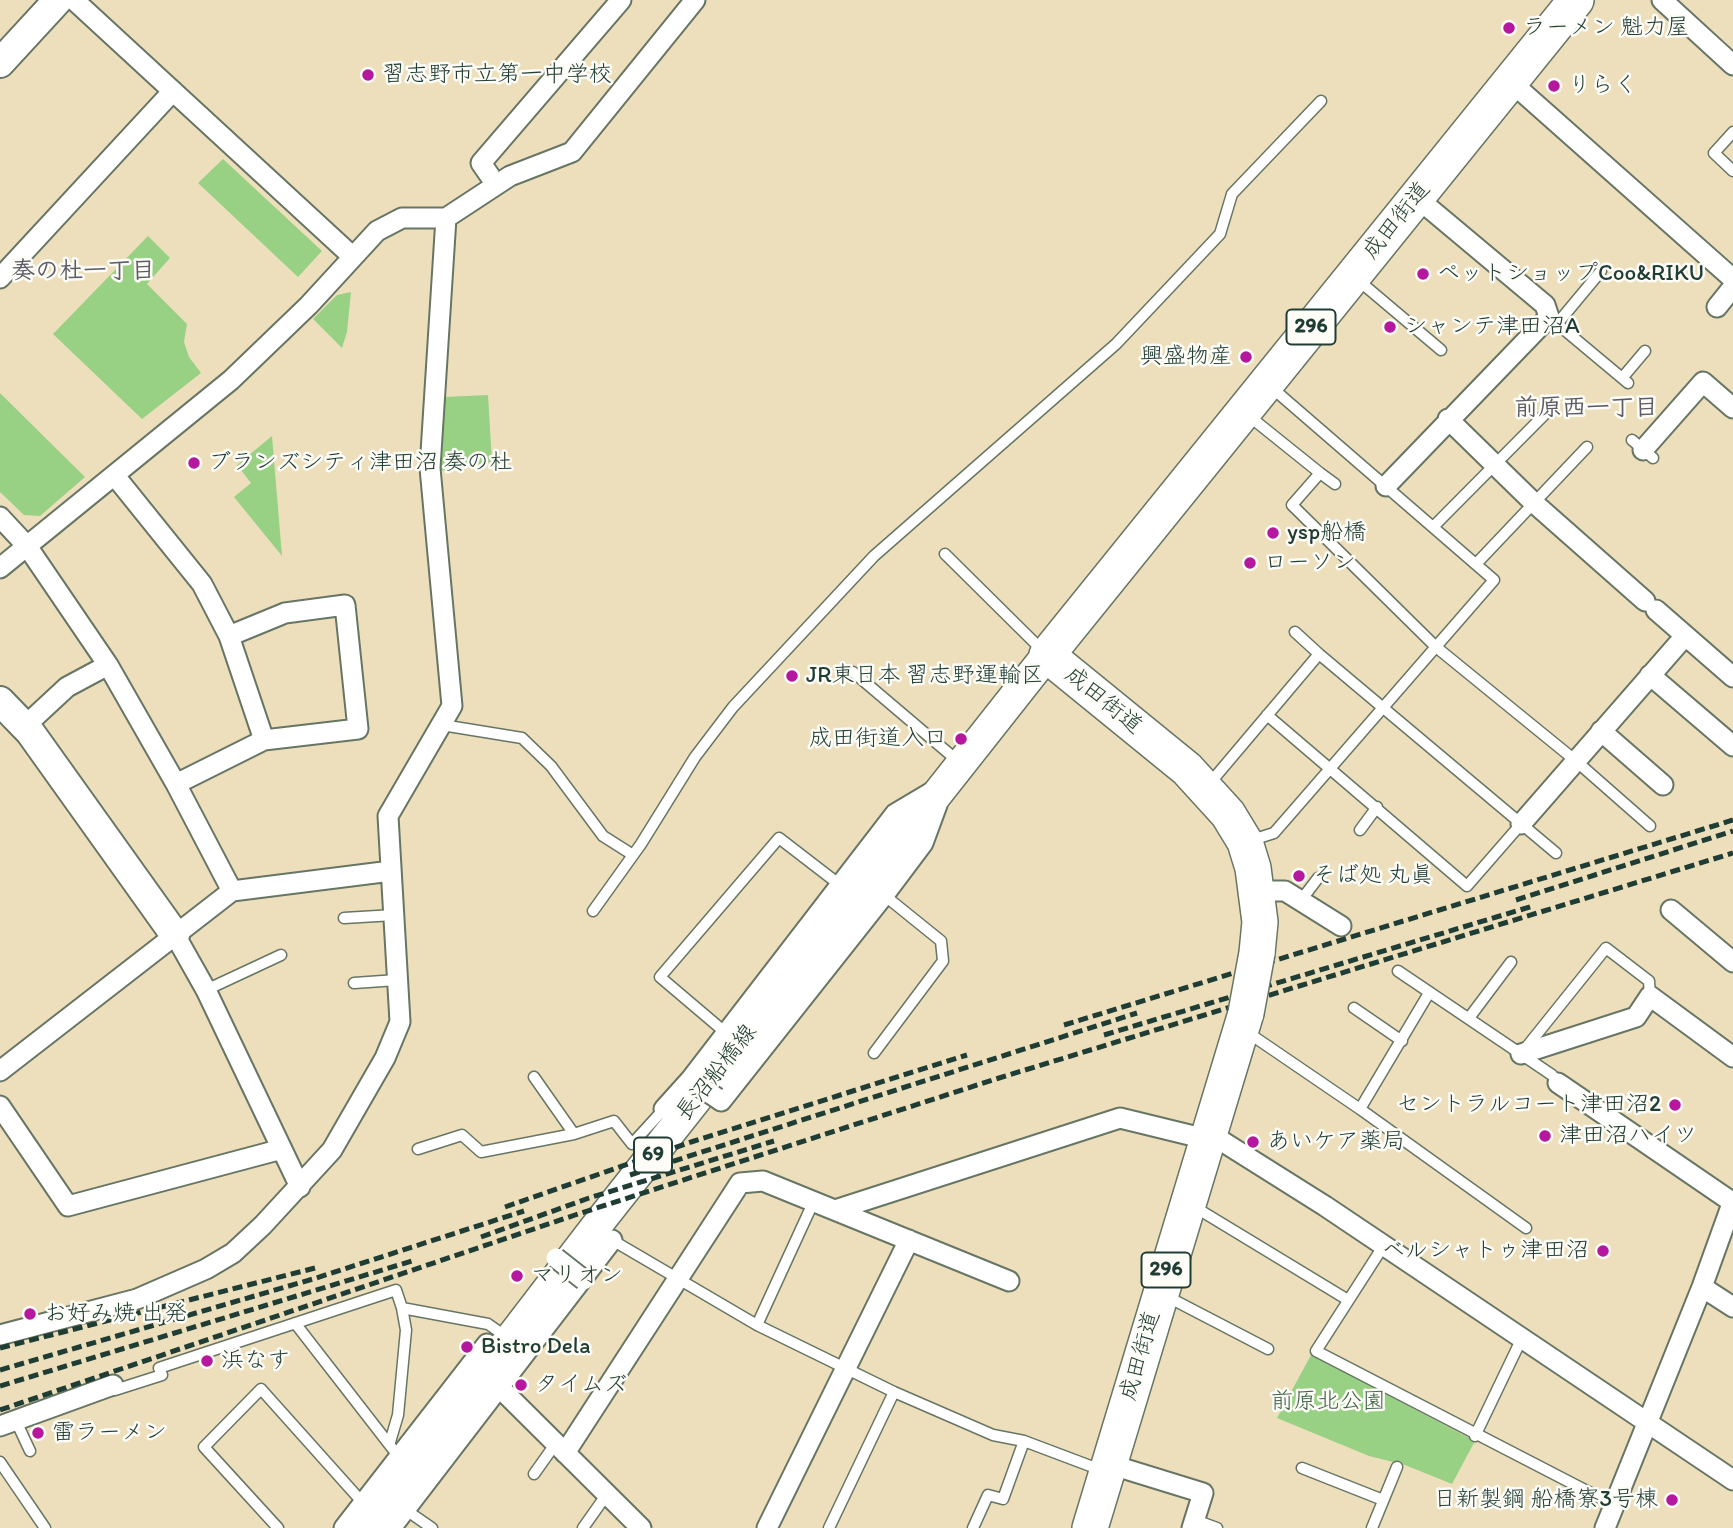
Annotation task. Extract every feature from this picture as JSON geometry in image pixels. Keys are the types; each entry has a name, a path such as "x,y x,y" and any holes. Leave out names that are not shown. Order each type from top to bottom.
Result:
{"highway":[{"name":"成田街道","path":"1090,1528 1159,1293 1244,1021 1260,922 1258,891 1245,842 1228,814 1206,787 1047,655 1576,0"}],"main road":[{"name":"長沼船橋線","path":"364,1515 594,1229 1047,655"}],"street":[{"path":"0,63 58,0"},
{"path":"74,0 353,257"},
{"path":"490,176 481,163 621,0"},
{"path":"0,568 114,477 266,348 353,257 391,222 402,218 446,218 510,176 572,152 695,0"},
{"path":"1662,0 1733,65"},
{"path":"1511,82 1733,279"},
{"path":"0,278 173,91"},
{"path":"1386,486 1448,419 1553,321 1545,305 1416,197"},
{"path":"0,1335 137,1299 206,1269 233,1253 300,1187 332,1150 385,1058 400,1022 388,816 452,706 430,468 446,218"},
{"path":"1717,307 1733,287"},
{"path":"1642,450 1703,382 1733,408"},
{"path":"1448,419 1534,503 1733,677"},
{"path":"114,477 202,584 229,636 264,740"},
{"path":"0,517 27,546 108,665 176,784 232,891"},
{"path":"176,784 264,740 358,729 345,605 285,613 229,636"},
{"path":"1521,824 1685,636"},
{"path":"25,726 67,687 108,665"},
{"path":"1650,675 1733,746"},
{"path":"0,701 25,726 175,935 206,989 300,1187"},
{"path":"1601,731 1663,785"},
{"path":"664,1109 694,1082 726,1033 895,814 953,774"},
{"path":"694,1082 721,1101 923,843 953,774"},
{"path":"0,1071 232,891 391,871"},
{"path":"1258,891 1284,891 1341,926"},
{"path":"1671,910 1733,961"},
{"path":"1521,1054 1636,1017 1650,996 1733,1057"},
{"path":"1558,1083 1733,1201 1702,1287 1605,1528"},
{"path":"0,1106 68,1206 282,1149"},
{"path":"835,1210 1120,1118 1208,1136 1384,1245 1733,1480"},
{"path":"561,1448 740,1183 763,1181 1009,1281"},
{"path":"391,1528 584,1280 612,1240"},
{"path":"767,1528 909,1240"},
{"path":"344,1528 364,1515 394,1449 498,1331 556,1258 584,1280"},
{"path":"1702,1287 1733,1307"},
{"path":"8,1423 113,1385"},
{"path":"500,1388 640,1528"},
{"path":"1108,1468 1203,1493 1194,1524"}],"lane":[{"path":"593,911 634,855 695,757 733,707 874,556 1116,344 1220,234 1232,194 1321,101"},
{"path":"1733,132 1714,153 1733,171"},
{"path":"1601,271 1553,321 1626,380 1644,351"},
{"path":"1352,275 1441,350"},
{"path":"1245,842 1274,833 1494,580 1266,383"},
{"path":"1433,527 1550,409"},
{"path":"1243,411 1335,484"},
{"path":"1476,564 1587,447"},
{"path":"1320,473 1292,505 1437,647 1576,761 1650,826"},
{"path":"945,554 1047,655"},
{"path":"1295,632 1556,853"},
{"path":"1206,787 1320,654"},
{"path":"853,672 953,774"},
{"path":"1267,715 1467,886 1521,824"},
{"path":"442,725 523,738 551,766 603,836 634,855"},
{"path":"1360,830 1377,807"},
{"path":"726,1033 660,977 779,838 840,885"},
{"path":"1302,900 1318,878"},
{"path":"874,1053 943,961 941,941 884,895"},
{"path":"344,918 394,915"},
{"path":"1521,1054 1606,948 1649,981 1650,996"},
{"path":"206,989 282,955"},
{"path":"1469,1018 1511,962"},
{"path":"1398,971 1552,1075 1558,1083"},
{"path":"354,983 397,980"},
{"path":"1360,1109 1429,993"},
{"path":"1354,1008 1402,1041"},
{"path":"1244,1021 1360,1109 1526,1228"},
{"path":"534,1077 574,1134"},
{"path":"418,1149 462,1135 481,1152 574,1134 614,1121 632,1144 664,1109"},
{"path":"757,1325 813,1203"},
{"path":"1187,1203 1348,1300"},
{"path":"612,1240 757,1325 894,1392 993,1435 1024,1441 1108,1468"},
{"path":"1384,1245 1316,1350 1475,1436 1614,1505"},
{"path":"113,1385 115,1390 162,1375 159,1367 396,1290 406,1330 394,1449"},
{"path":"1159,1293 1268,1349"},
{"path":"402,1308 488,1324 498,1331"},
{"path":"295,1323 394,1449"},
{"path":"1475,1436 1522,1338"},
{"path":"278,1528 204,1447 261,1389 364,1515"},
{"path":"829,1528 894,1392"},
{"path":"8,1423 30,1451"},
{"path":"973,1528 988,1495 1003,1499 1024,1441"},
{"path":"534,1474 561,1448"},
{"path":"0,1462 45,1528"},
{"path":"1372,1528 1397,1467"},
{"path":"1302,1468 1383,1500"},
{"path":"583,1528 607,1494"},
{"path":"406,1510 432,1528"},
{"path":"1194,1524 1217,1528"}],"green space":[{"path":"223,159 322,251 298,277 198,183"},
{"path":"148,236 170,258 147,284 187,324 184,342 189,357 201,373 142,419 53,334"},
{"path":"351,292 347,332 342,348 313,319 337,295"},
{"path":"0,393 85,477 40,516 24,515 0,492"},
{"path":"488,395 492,462 440,471 444,397"},
{"path":"272,436 282,556 234,497 251,483 237,465"},
{"name":"前原北公園","path":"1311,1355 1475,1441 1452,1484 1405,1465 1369,1456 1277,1418"}],"railway":[{"path":"1064,1025 1733,820"},
{"path":"1516,900 1733,831"},
{"path":"0,1410 575,1215 999,1078 1733,853"},
{"path":"1104,1035 1533,906"},
{"path":"630,1175 1137,1013"},
{"path":"505,1207 691,1142 967,1055"},
{"path":"481,1237 589,1198 774,1141"},
{"path":"0,1370 313,1279 524,1211"},
{"path":"0,1386 412,1261"},
{"path":"0,1348 319,1267"}],"place":[{"name":"ラーメン 魁力屋","path":"1509,28"},
{"name":"習志野市立第一中学校","path":"368,75"},
{"name":"りらく","path":"1554,86"},
{"name":"ペットショップCoo&RIKU","path":"1423,274"},
{"name":"シャンテ津田沼A","path":"1390,327"},
{"name":"興盛物産","path":"1246,357"},
{"name":"ブランズシティ津田沼 奏の杜","path":"194,463"},
{"name":"ysp船橋","path":"1273,533"},
{"name":"ローソン","path":"1250,563"},
{"name":"JR東日本 習志野運輸区","path":"792,676"},
{"name":"成田街道入口","path":"961,739"},
{"name":"そば処 丸眞","path":"1299,876"},
{"name":"セントラルコート津田沼2","path":"1675,1105"},
{"name":"津田沼ハイツ","path":"1545,1136"},
{"name":"あいケア薬局","path":"1253,1142"},
{"name":"ベルシャトゥ津田沼","path":"1603,1251"},
{"name":"マリオン","path":"517,1276"},
{"name":"お好み焼 出発","path":"30,1314"},
{"name":"Bistro Dela","path":"467,1347"},
{"name":"浜なす","path":"207,1361"},
{"name":"タイムズ","path":"521,1385"},
{"name":"雷ラーメン","path":"38,1433"},
{"name":"日新製鋼 船橋寮3号棟","path":"1672,1500"}],"district":[{"name":"奏の杜一丁目","path":"83,272"},
{"name":"前原西一丁目","path":"1586,409"}]}
